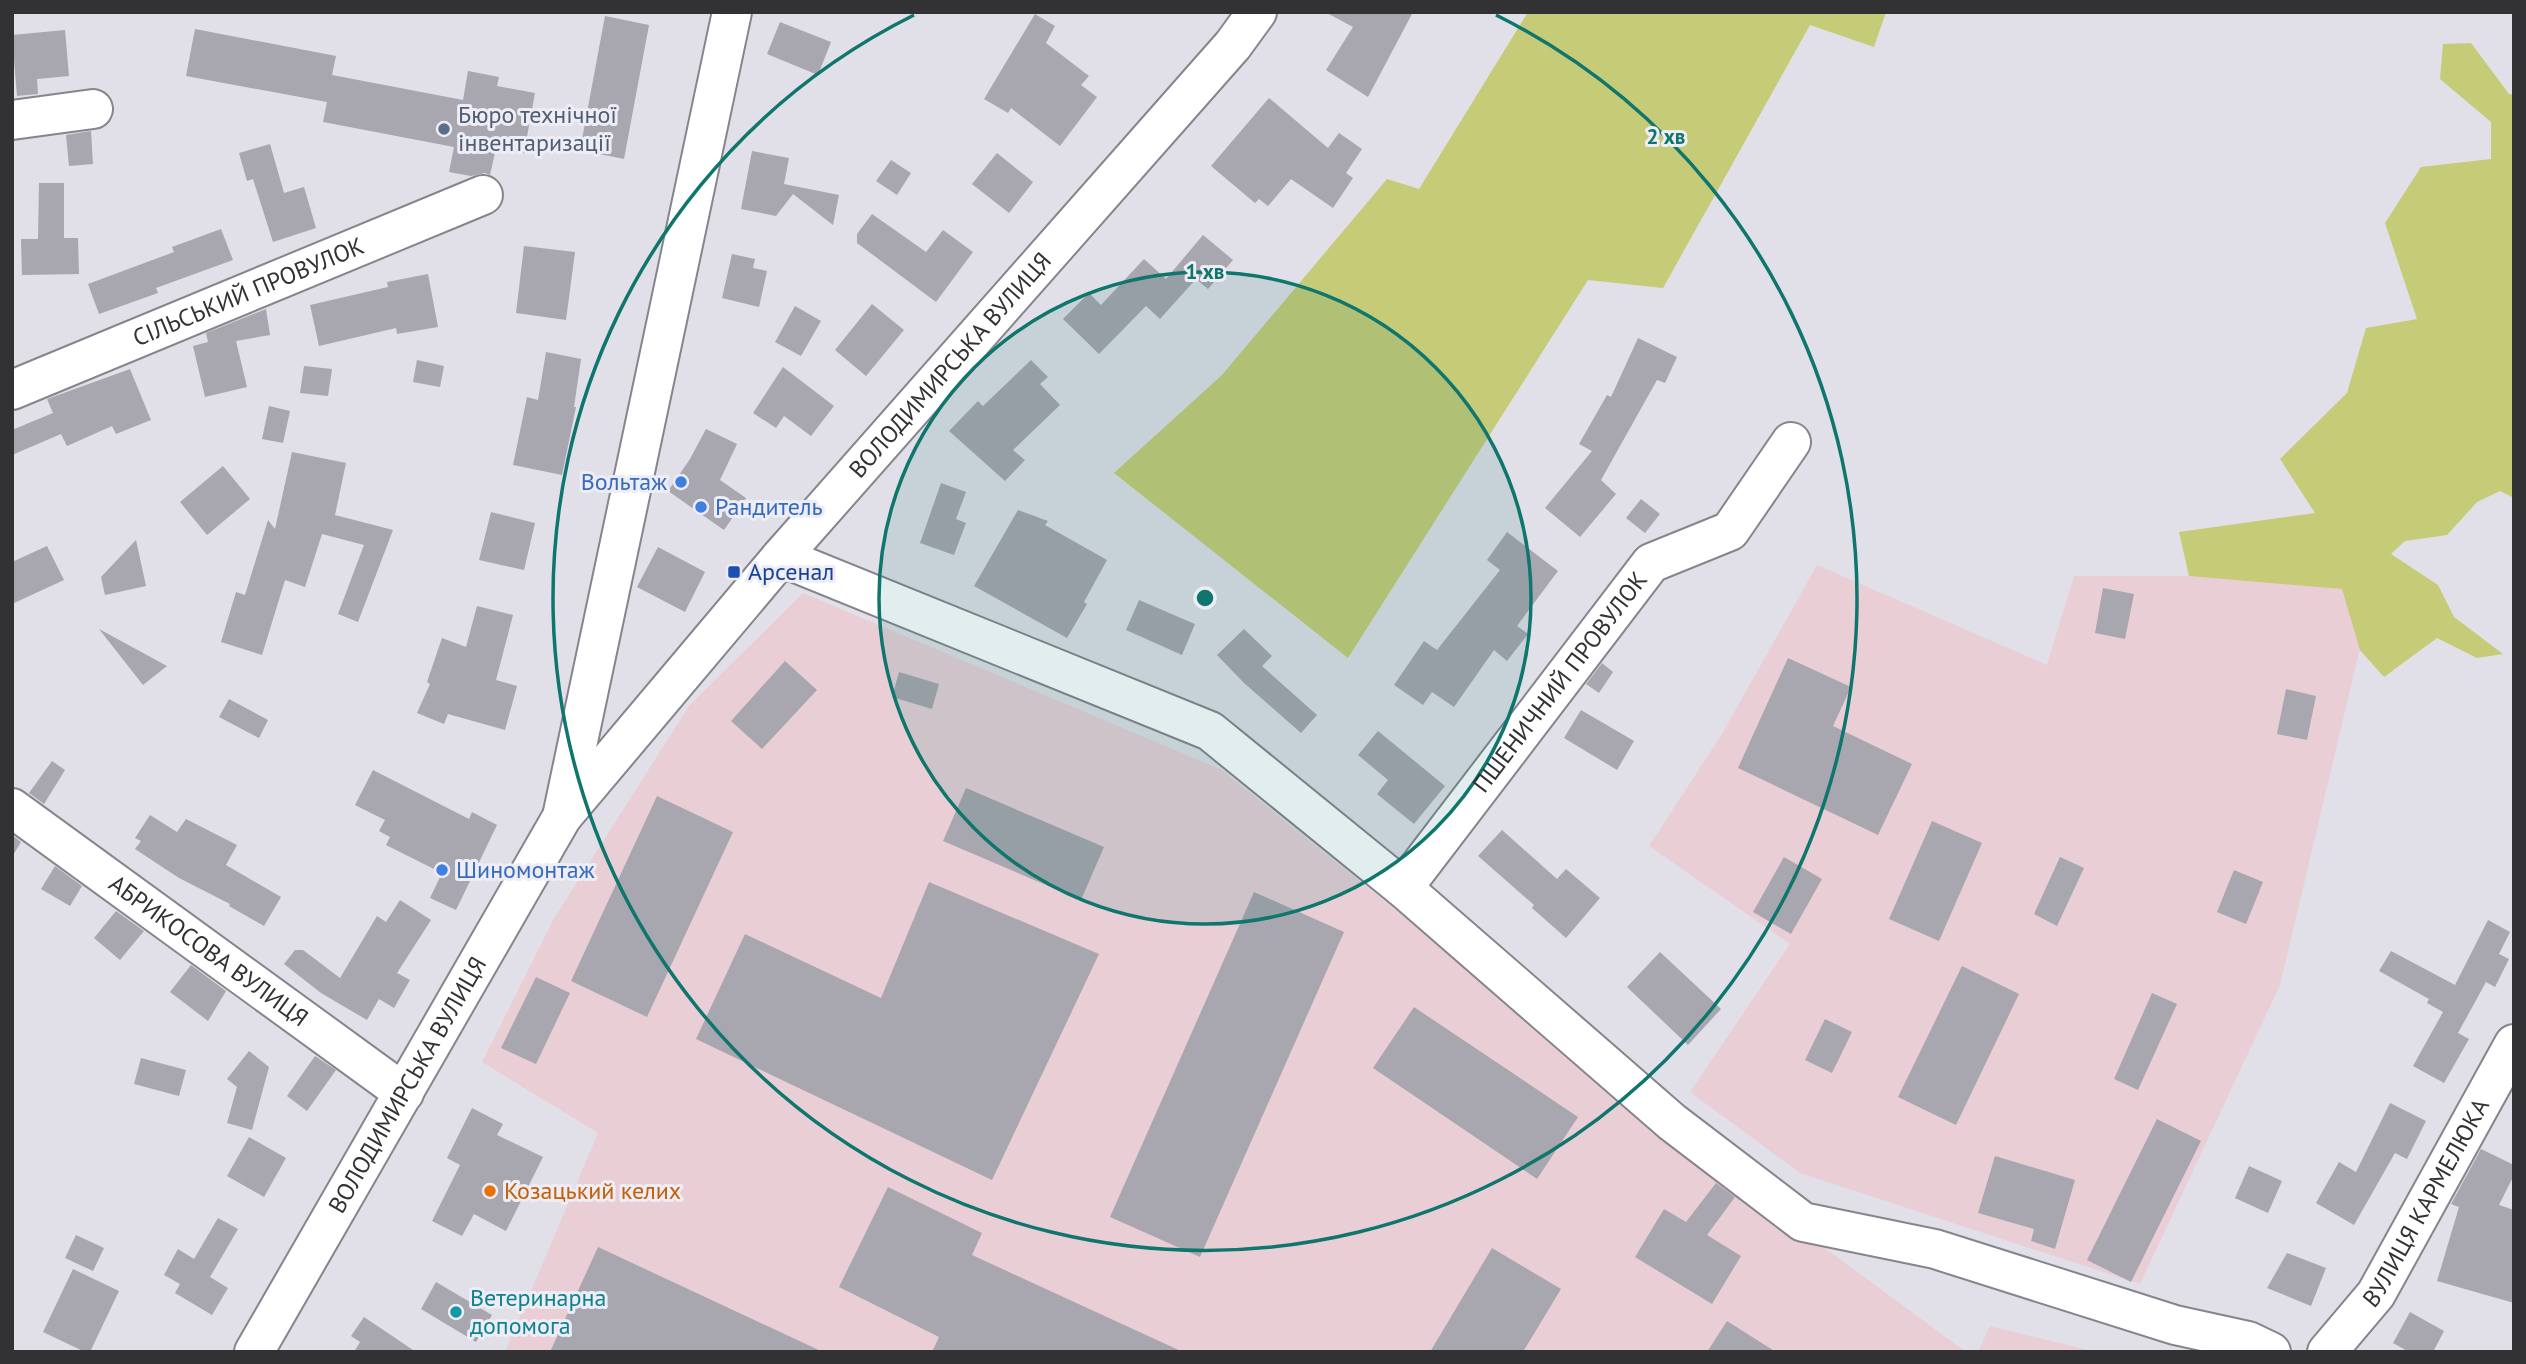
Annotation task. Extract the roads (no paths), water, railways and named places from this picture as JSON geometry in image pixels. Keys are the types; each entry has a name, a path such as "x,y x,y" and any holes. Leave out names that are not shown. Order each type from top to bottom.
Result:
{"street":[{"name":"ВОЛОДИМИРСЬКА ВУЛИЦЯ","path":"562,817 732,12"},
{"name":"ВОЛОДИМИРСЬКА ВУЛИЦЯ","path":"254,1352 562,817 781,557 1233,45 1257,12"},
{"path":"12,120 93,109"},
{"name":"СІЛЬСЬКИЙ ПРОВУЛОК","path":"12,390 483,195"},
{"name":"ПШЕНИЧНИЙ ПРОВУЛОК","path":"1403,888 1651,563 1730,531 1791,442"},
{"path":"781,557 1210,731 1403,888 1672,1122 1803,1222 1935,1249 2181,1338 2248,1341 2271,1352"},
{"name":"АБРИКОСОВА ВУЛИЦЯ","path":"12,808 404,1093"},
{"name":"ВУЛИЦЯ КАРМЕЛЮКА","path":"2327,1352 2376,1294 2514,1044"}],"place":[{"name":"Бюро технічної інвентаризації","path":"444,129"},
{"name":"Вольтаж","path":"681,482"},
{"name":"Рандитель","path":"701,507"},
{"name":"Арсенал","path":"734,572"},
{"name":"Шиномонтаж","path":"442,870"},
{"name":"Козацький келих","path":"490,1191"},
{"name":"Ветеринарна допомога","path":"456,1312"}]}
